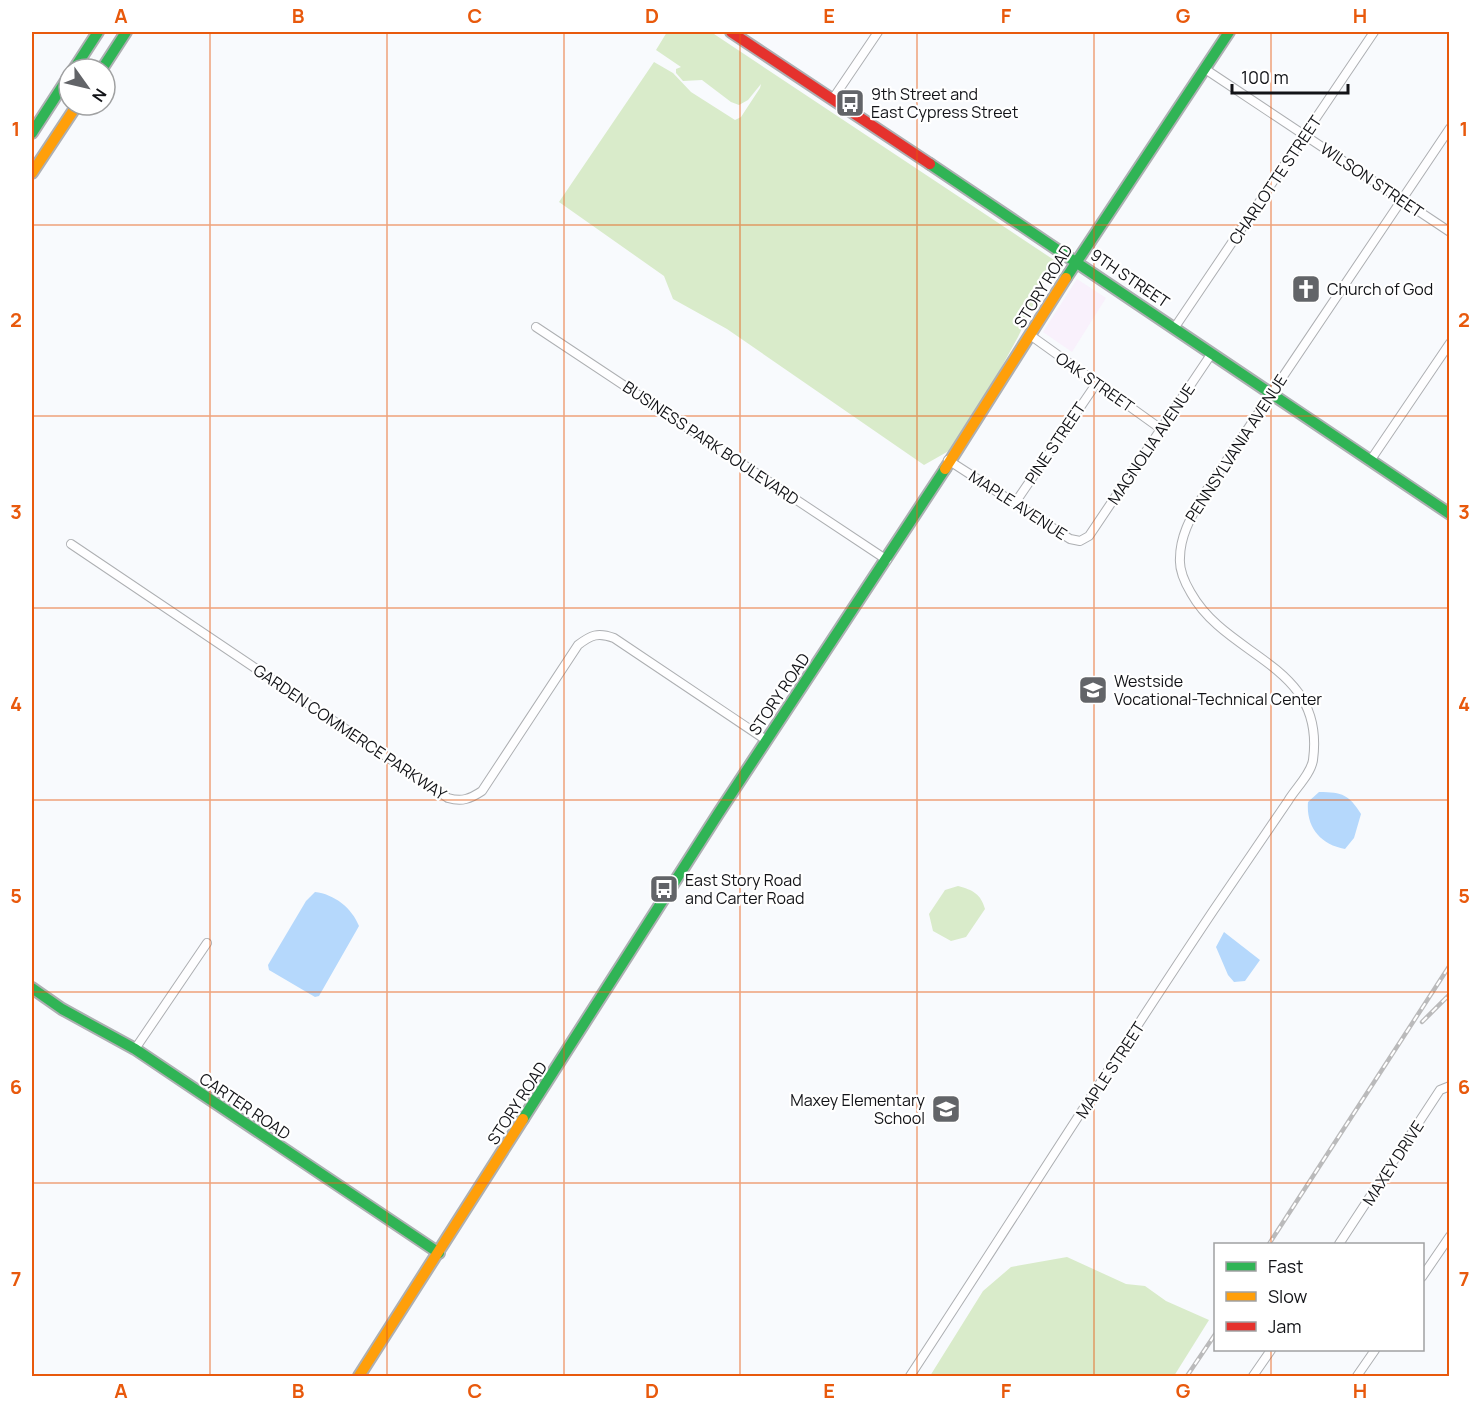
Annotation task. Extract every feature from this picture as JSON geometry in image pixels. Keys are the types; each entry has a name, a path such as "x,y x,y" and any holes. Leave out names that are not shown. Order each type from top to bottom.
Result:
{"main road":[{"path":"82,57 99,32"},
{"path":"110,57 126,32"},
{"name":"9TH STREET","path":"731,32 1077,261 1449,514"},
{"name":"STORY ROAD","path":"359,1377 766,740 886,560 1077,261 1229,32"},
{"path":"32,165 39,146 33,127 57,93"},
{"path":"32,173 69,117"},
{"name":"CARTER ROAD","path":"32,988 135,1049 439,1254"}],"street":[{"path":"831,100 878,32"},
{"name":"CHARLOTTE STREET","path":"1175,327 1374,32"},
{"name":"WILSON STREET","path":"1205,69 1449,232"},
{"name":"PENNSYLVANIA AVENUE","path":"1312,764 1311,720 1299,693 1277,668 1235,641 1198,607 1186,584 1179,559 1185,528 1204,494 1270,394 1449,128"},
{"name":"BUSINESS PARK BOULEVARD","path":"536,327 886,560"},
{"name":"OAK STREET","path":"1030,335 1161,429"},
{"path":"1370,461 1449,343"},
{"name":"MAGNOLIA AVENUE","path":"1089,536 1212,352"},
{"name":"PINE STREET","path":"1015,503 1096,384"},
{"name":"MAPLE AVENUE","path":"948,460 1070,539 1080,541 1089,536"},
{"name":"GARDEN COMMERCE PARKWAY","path":"71,544 448,798 457,801 472,798 482,790 578,645 590,636 602,633 614,638 766,740"},
{"name":"MAPLE STREET","path":"910,1377 1210,915 1312,764"},
{"path":"135,1049 207,943"},
{"name":"MAXEY DRIVE","path":"1341,1243 1440,1090 1449,1086"},
{"path":"1424,1274 1449,1236"},
{"path":"1253,1377 1270,1351"},
{"path":"1357,1377 1374,1351"}],"shaded area":[{"path":"1077,279 1106,298 1072,352 1043,332"}],"green space":[{"path":"667,32 711,32 1054,260 1018,337 973,419 954,448 924,465 727,329 673,299 664,276 559,202 654,62 673,73 691,92 735,120 741,117 760,88 761,84 748,100 739,105 731,102 702,80 683,81 676,73 676,69 681,67 656,50"},
{"path":"958,886 976,893 985,909 966,937 951,941 933,931 929,914 945,890"},
{"path":"1067,1257 1126,1284 1145,1286 1166,1301 1209,1320 1174,1376 930,1376 983,1291 1011,1267"}],"water":[{"path":"1319,792 1344,796 1361,814 1354,838 1345,849 1322,839 1312,827 1308,802"},
{"path":"315,892 342,903 352,913 359,926 319,996 315,997 269,970 268,965 306,901"},
{"path":"1224,932 1260,960 1245,981 1234,982 1228,975 1216,947"}],"railway":[{"path":"1270,1243 1450,965"},
{"path":"1422,1022 1450,994"},
{"path":"1187,1376 1214,1336"}],"traffic: fast":[{"path":"82,57 98,32"},
{"path":"110,57 126,32"},
{"path":"1066,278 1229,32"},
{"path":"32,133 57,94"},
{"path":"930,164 1450,514"},
{"path":"523,1119 718,814 945,469"},
{"path":"32,988 62,1009 135,1049 439,1253"}],"traffic: slow":[{"path":"32,173 69,117"},
{"path":"945,469 1066,278"},
{"path":"359,1376 523,1119"}],"traffic: jam":[{"path":"731,32 930,164"}],"place":[{"name":"9th Street and East Cypress Street","path":"850,103"},
{"name":"Church of God","path":"1306,289"},
{"name":"Westside Vocational-Technical Center","path":"1093,690"},
{"name":"East Story Road and Carter Road","path":"664,889"},
{"name":"Maxey Elementary School","path":"946,1109"}]}
